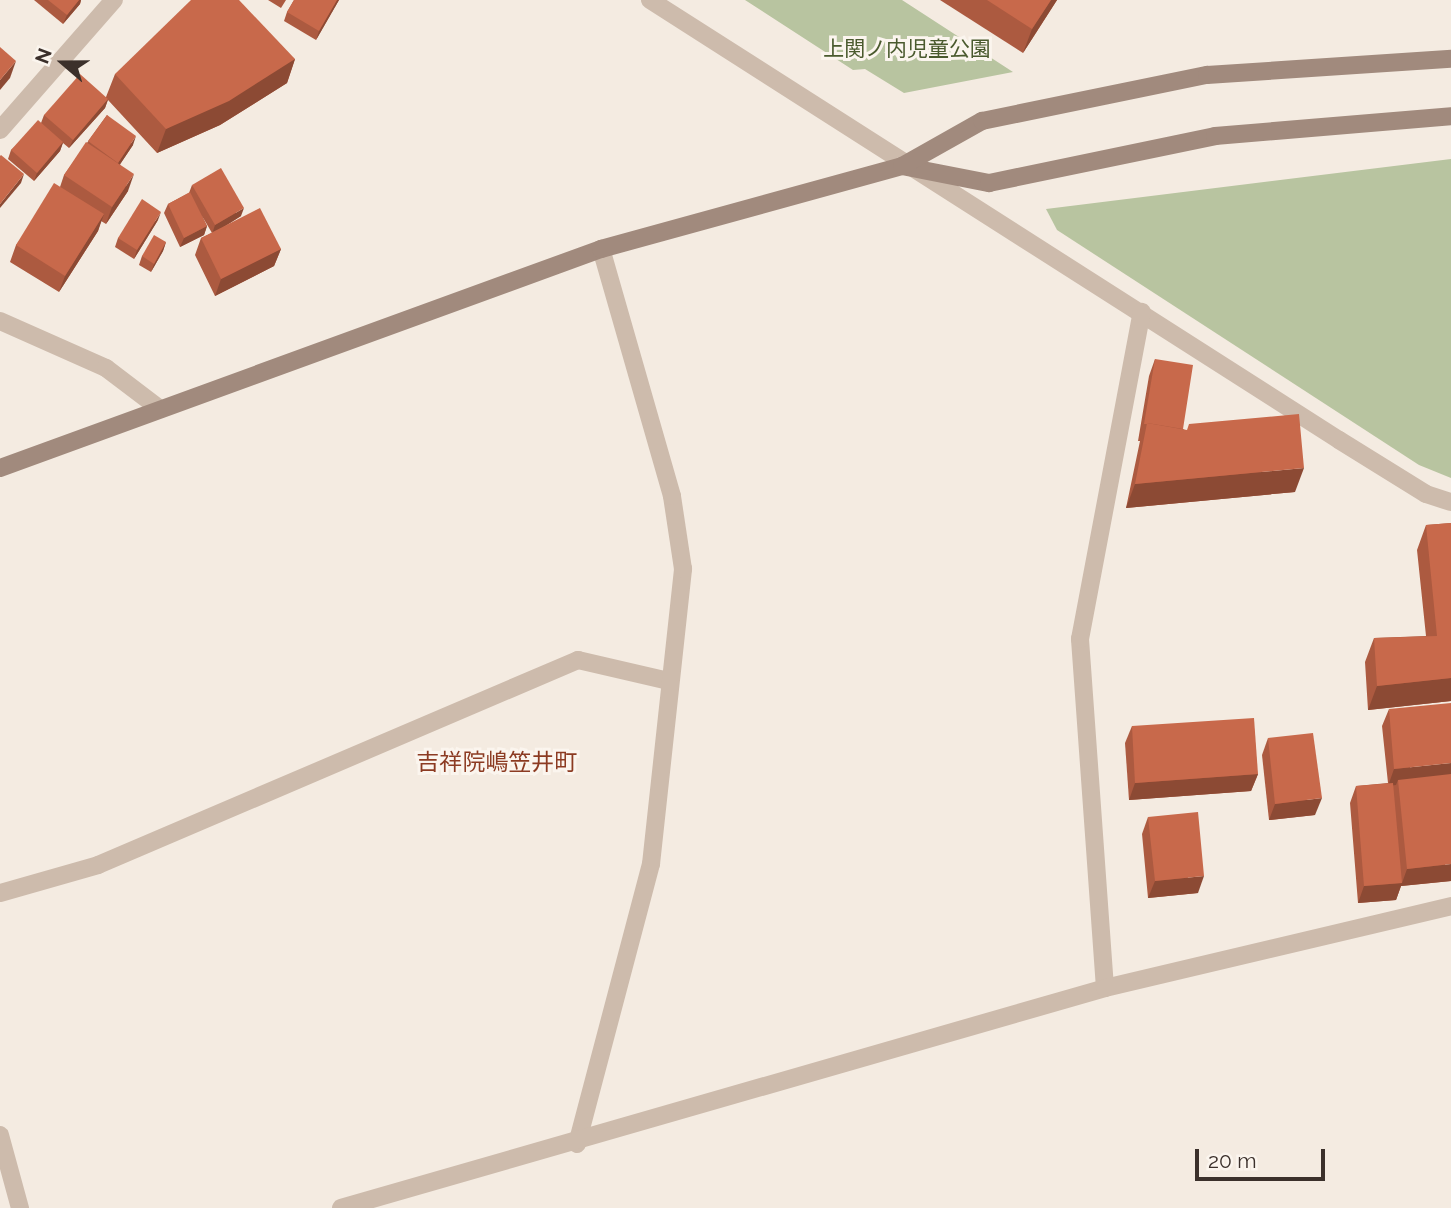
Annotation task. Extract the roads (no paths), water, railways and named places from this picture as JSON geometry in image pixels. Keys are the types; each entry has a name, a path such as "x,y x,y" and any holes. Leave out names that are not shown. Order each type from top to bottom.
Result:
{"street":[{"path":"0,130 114,0"},
{"path":"650,0 902,166 1142,312 1350,447 1426,494 1451,502"},
{"path":"0,468 601,249 902,166 982,121 1207,75 1451,59"},
{"path":"902,166 989,183 1215,136 1451,116"},
{"path":"577,1144 651,864 668,681 683,569 672,496 601,249"},
{"path":"1105,988 1080,639 1142,312"},
{"path":"0,321 106,368 160,409"},
{"path":"0,893 98,865 578,660 668,681"},
{"path":"341,1208 577,1144 1105,988 1451,905"},
{"path":"0,1135 20,1208"}],"district":[{"name":"吉祥院嶋笠井町","path":"497,762"}],"park label":[{"name":"上関ノ内児童公園","path":"907,49"}]}
